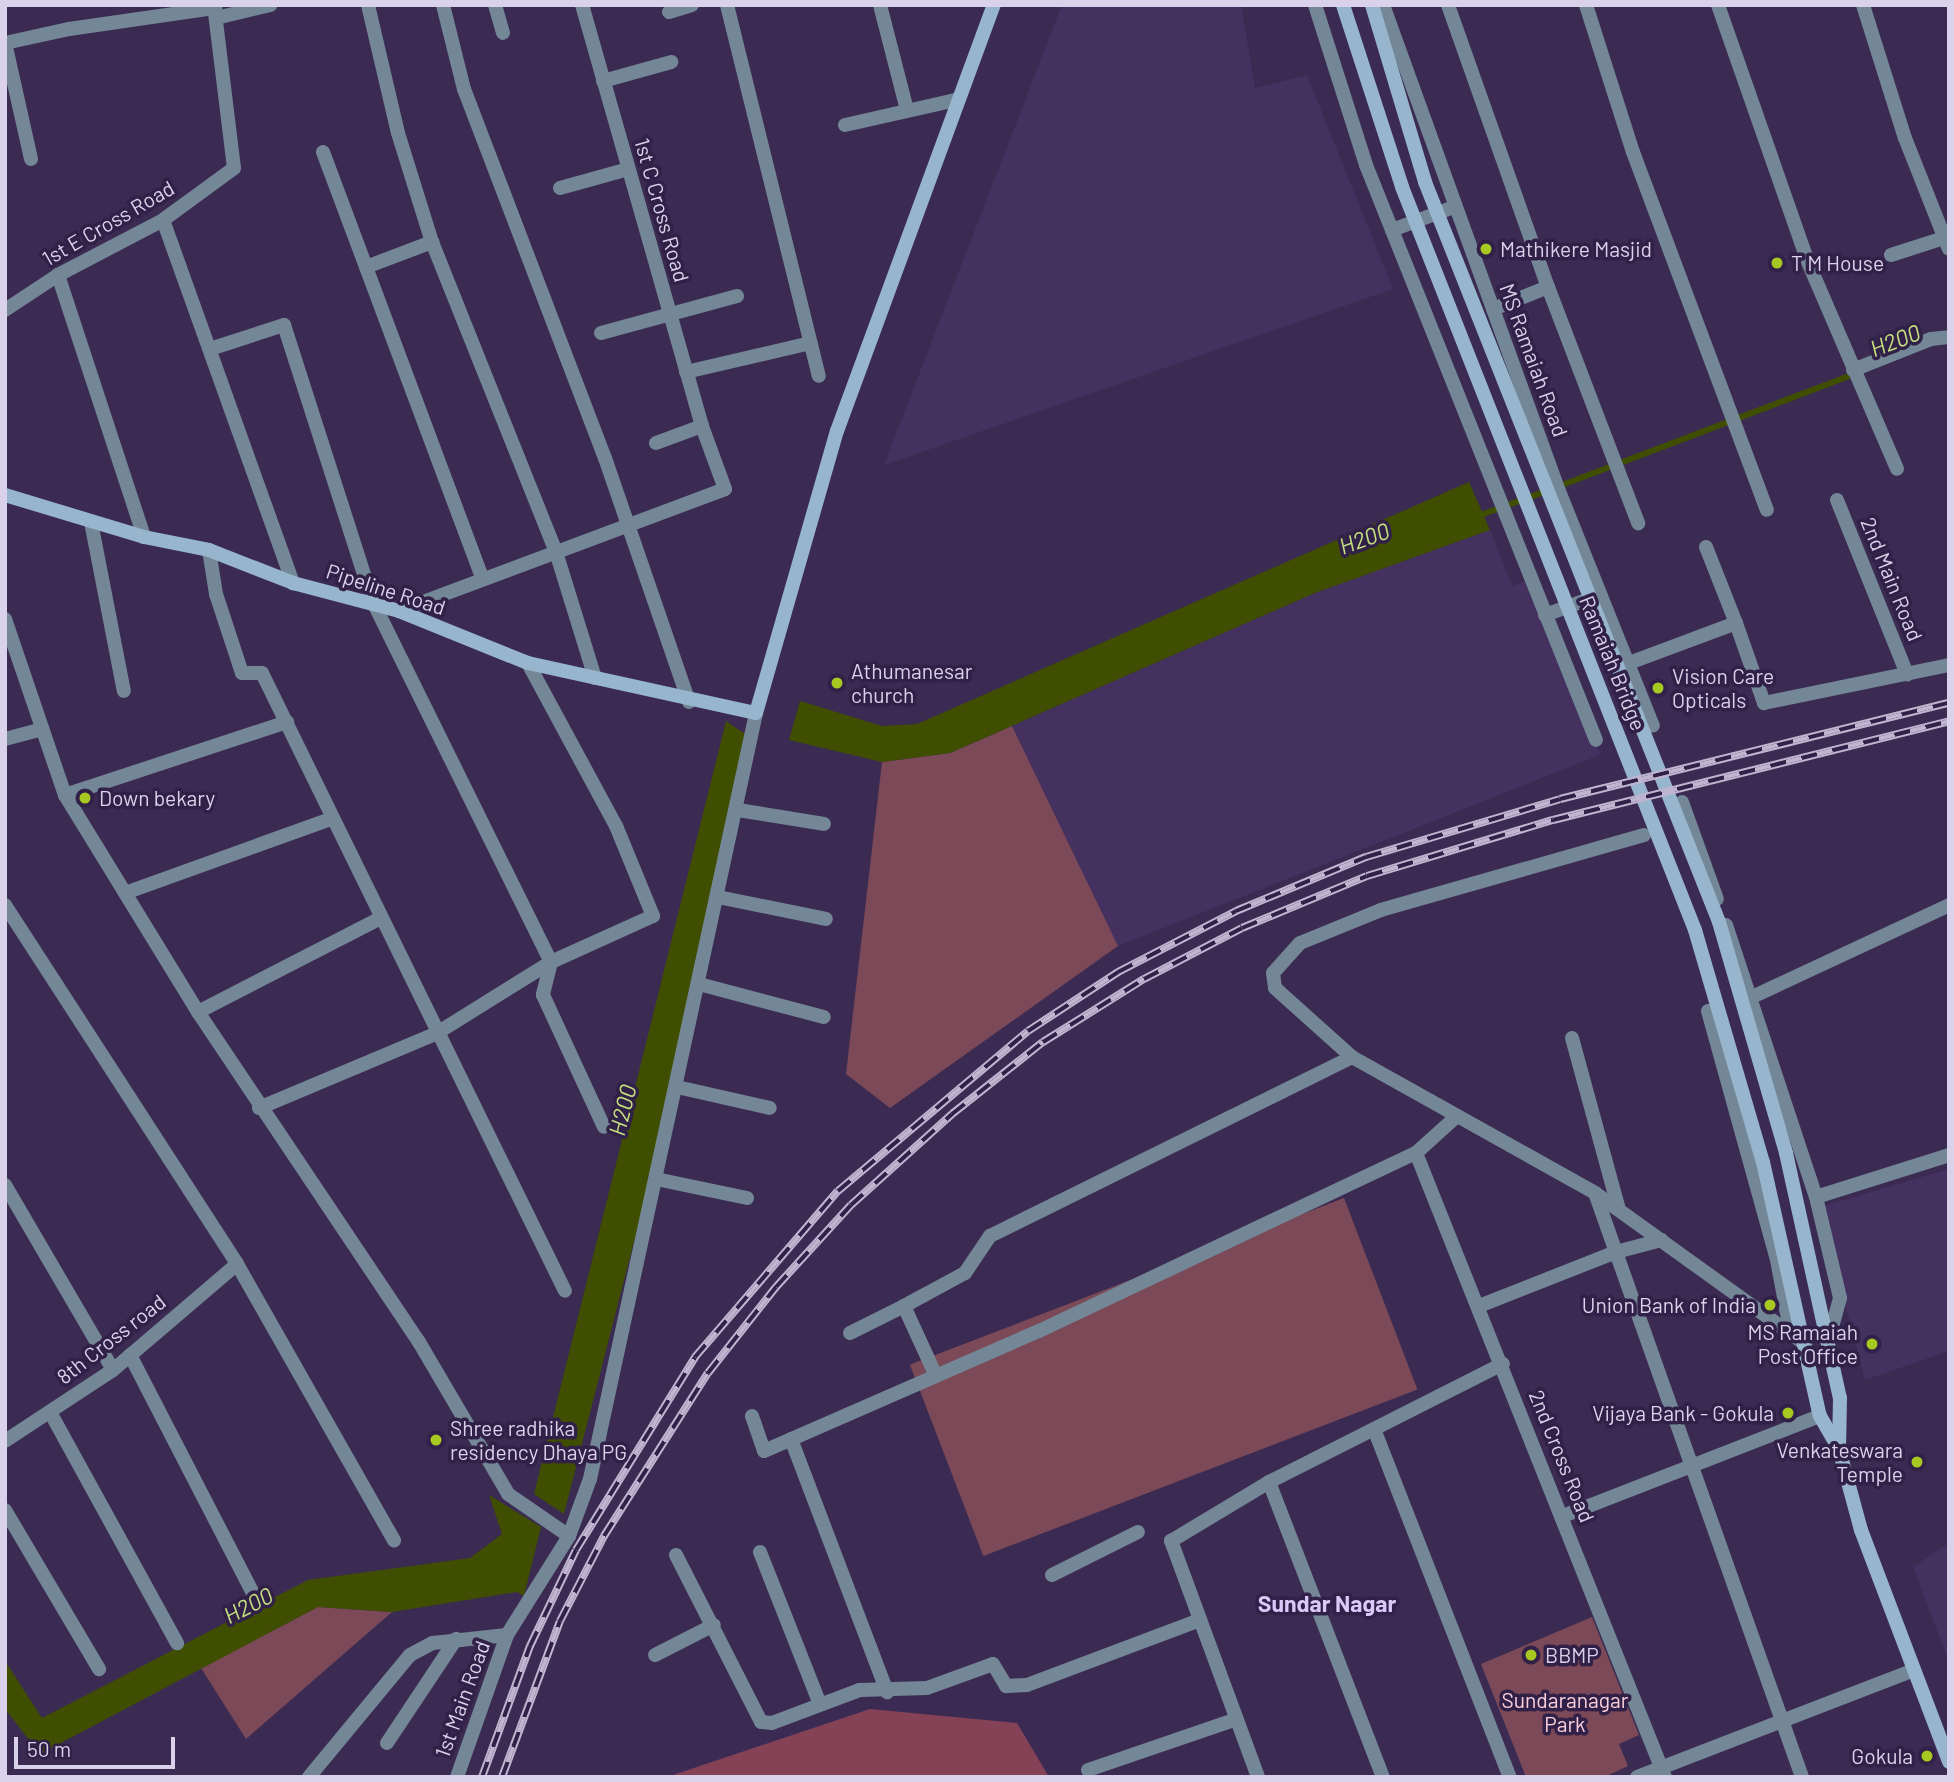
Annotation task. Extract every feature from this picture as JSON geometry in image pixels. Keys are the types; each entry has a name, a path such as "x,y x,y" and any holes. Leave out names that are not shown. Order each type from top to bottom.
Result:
{"main road":[{"path":"756,713 837,431 956,100 994,5"},
{"name":"Ramaiah Bridge","path":"1343,5 1402,187 1695,930 1763,1162 1805,1345"},
{"name":"Ramaiah Bridge","path":"1372,5 1425,181 1718,922 1786,1153 1828,1342"},
{"name":"Pipeline Road","path":"5,495 144,537 209,550 293,583 373,602 528,663 689,702 756,713"},
{"path":"1828,1342 1840,1398 1839,1449"},
{"path":"1805,1345 1820,1416 1839,1449 1861,1530 1912,1671 1949,1762"}],"street":[{"path":"31,159 5,43 69,29 270,5"},
{"path":"368,5 398,133 432,242 556,552 595,678"},
{"path":"443,5 464,89 627,526 689,702"},
{"path":"495,5 503,33"},
{"name":"1st C Cross Road","path":"582,5 686,372 725,489 627,526"},
{"path":"670,12 692,5"},
{"path":"727,5 819,376"},
{"path":"880,5 908,110"},
{"path":"1315,5 1392,230 1596,740"},
{"name":"MS Ramaiah Road","path":"1383,5 1454,207 1559,489 1653,726"},
{"path":"1448,5 1548,287 1638,523"},
{"path":"1586,5 1633,152 1726,409 1767,510"},
{"path":"1718,5 1808,262 1897,469"},
{"path":"1863,5 1905,138 1947,243 1891,255"},
{"name":"1st E Cross Road","path":"5,310 58,275 163,220 234,168 215,10"},
{"path":"603,81 671,62"},
{"path":"845,125 956,100"},
{"path":"323,152 483,579"},
{"path":"560,188 628,169"},
{"path":"1392,230 1454,207"},
{"path":"163,220 293,583"},
{"path":"366,267 432,242"},
{"path":"58,275 144,537"},
{"path":"1493,309 1548,287"},
{"path":"601,333 737,296"},
{"path":"210,349 284,325 373,602 551,962 543,995 604,1127"},
{"path":"1853,370 1931,339 1949,337"},
{"path":"686,372 811,343"},
{"path":"656,443 702,426"},
{"name":"2nd Main Road","path":"1837,500 1908,674"},
{"path":"92,522 124,691"},
{"path":"399,611 627,526"},
{"path":"1706,547 1764,703 1949,665"},
{"path":"209,550 216,594 242,673 262,673 331,819 565,1291"},
{"path":"1545,615 1602,594"},
{"path":"5,619 8,640 65,796 259,1108 419,1342 508,1494 569,1536"},
{"path":"1629,663 1736,623"},
{"path":"259,1108 438,1033 551,962 653,916 616,825 528,663"},
{"name":"1st Main Road","path":"457,1777 507,1635 569,1536 590,1479 738,810 756,713"},
{"path":"65,796 287,722"},
{"path":"5,739 42,729"},
{"path":"1682,802 1752,998 1816,1197 1840,1298 1828,1342"},
{"path":"738,810 824,824"},
{"path":"125,893 331,819"},
{"path":"1643,835 1381,910 1300,943 1273,973 1275,988 1352,1057 1595,1193 1805,1345"},
{"path":"718,897 826,919"},
{"path":"5,905 237,1264 394,1540"},
{"path":"1752,998 1949,905"},
{"path":"198,1012 381,918"},
{"path":"699,984 824,1017"},
{"path":"1708,1011 1767,1220 1791,1335"},
{"path":"1572,1038 1619,1210"},
{"path":"850,1333 965,1273 990,1236 1352,1057"},
{"path":"677,1087 770,1108"},
{"path":"752,1416 764,1451 936,1376 1416,1153 1457,1116"},
{"name":"2nd Cross Road","path":"1416,1153 1503,1364 1663,1771"},
{"path":"1816,1197 1949,1155"},
{"path":"656,1179 747,1198"},
{"path":"5,1185 113,1370"},
{"path":"1595,1193 1802,1777"},
{"path":"1479,1306 1616,1252 1661,1240"},
{"name":"8th Cross road","path":"5,1441 113,1370 237,1264"},
{"path":"904,1306 936,1376"},
{"path":"130,1355 253,1593"},
{"path":"1258,1777 1171,1541 1269,1482 1503,1364"},
{"path":"50,1412 177,1643"},
{"path":"1563,1516 1820,1416"},
{"path":"1374,1429 1510,1777"},
{"path":"791,1438 887,1692"},
{"path":"1269,1482 1383,1777"},
{"path":"5,1510 99,1669"},
{"path":"1052,1575 1139,1532"},
{"path":"760,1552 820,1704"},
{"path":"676,1555 714,1625 761,1722 772,1723 860,1690 887,1692 927,1688 993,1664 1006,1686 1027,1685 1200,1620"},
{"path":"655,1655 714,1625"},
{"path":"309,1777 410,1655 433,1643 507,1635"},
{"path":"387,1743 456,1639"},
{"path":"1637,1777 1663,1771 1780,1720 1912,1671"},
{"path":"1088,1770 1237,1718"}],"shaded area":[{"path":"1062,5 1241,5 1255,88 1307,75 1393,289 884,465"},
{"path":"1490,530 1512,586 1529,580 1600,755 1118,946 1012,726 1315,593"},
{"path":"1949,1169 1949,1351 1865,1380 1820,1207"},
{"path":"1949,1543 1949,1662 1913,1567"},
{"path":"870,1709 1017,1723 1049,1777 667,1777"}],"green space":[{"path":"1012,726 1118,946 890,1108 846,1074 882,762 950,753"},
{"path":"1344,1198 1417,1389 983,1556 910,1365"},
{"path":"318,1607 392,1612 246,1739 201,1668"},
{"name":"Sundaranagar Park","path":"1592,1617 1639,1735 1619,1744 1628,1766 1604,1777 1526,1777 1481,1664"}],"water":[{"path":"1469,482 1490,530 1315,593 950,753 882,762 789,740 800,701 882,726 917,724"},
{"path":"726,721 745,734 667,1113 564,1514 534,1494"},
{"path":"489,1495 541,1527 524,1596 517,1592 392,1612 318,1607 40,1754 5,1709 5,1661 42,1718 308,1580 470,1558 502,1534"}],"waterway":[{"name":"H200","path":"1557,487 1855,374"},
{"name":"H200","path":"1475,517 1547,491"}],"railway":[{"path":"482,1777 530,1646 576,1550 695,1357 838,1191 1028,1031 1118,972 1236,911 1366,857 1560,799 1949,703"},
{"path":"502,1777 560,1621 604,1536 708,1373 776,1287 851,1205 952,1114 1043,1042 1144,979 1242,928 1367,876 1553,820 1949,721"}],"place":[{"name":"Mathikere Masjid","path":"1486,249"},
{"name":"T M House","path":"1777,263"},
{"name":"Athumanesar church","path":"837,683"},
{"name":"Vision Care Opticals","path":"1658,688"},
{"name":"Down bekary","path":"85,798"},
{"name":"Union Bank of India","path":"1770,1305"},
{"name":"MS Ramaiah Post Office","path":"1872,1344"},
{"name":"Vijaya Bank - Gokula","path":"1788,1413"},
{"name":"Shree radhika residency Dhaya PG","path":"436,1440"},
{"name":"Venkateswara Temple","path":"1917,1462"},
{"name":"BBMP","path":"1531,1655"},
{"name":"Gokula","path":"1927,1756"}],"district":[{"name":"Sundar Nagar","path":"1327,1603"}]}
